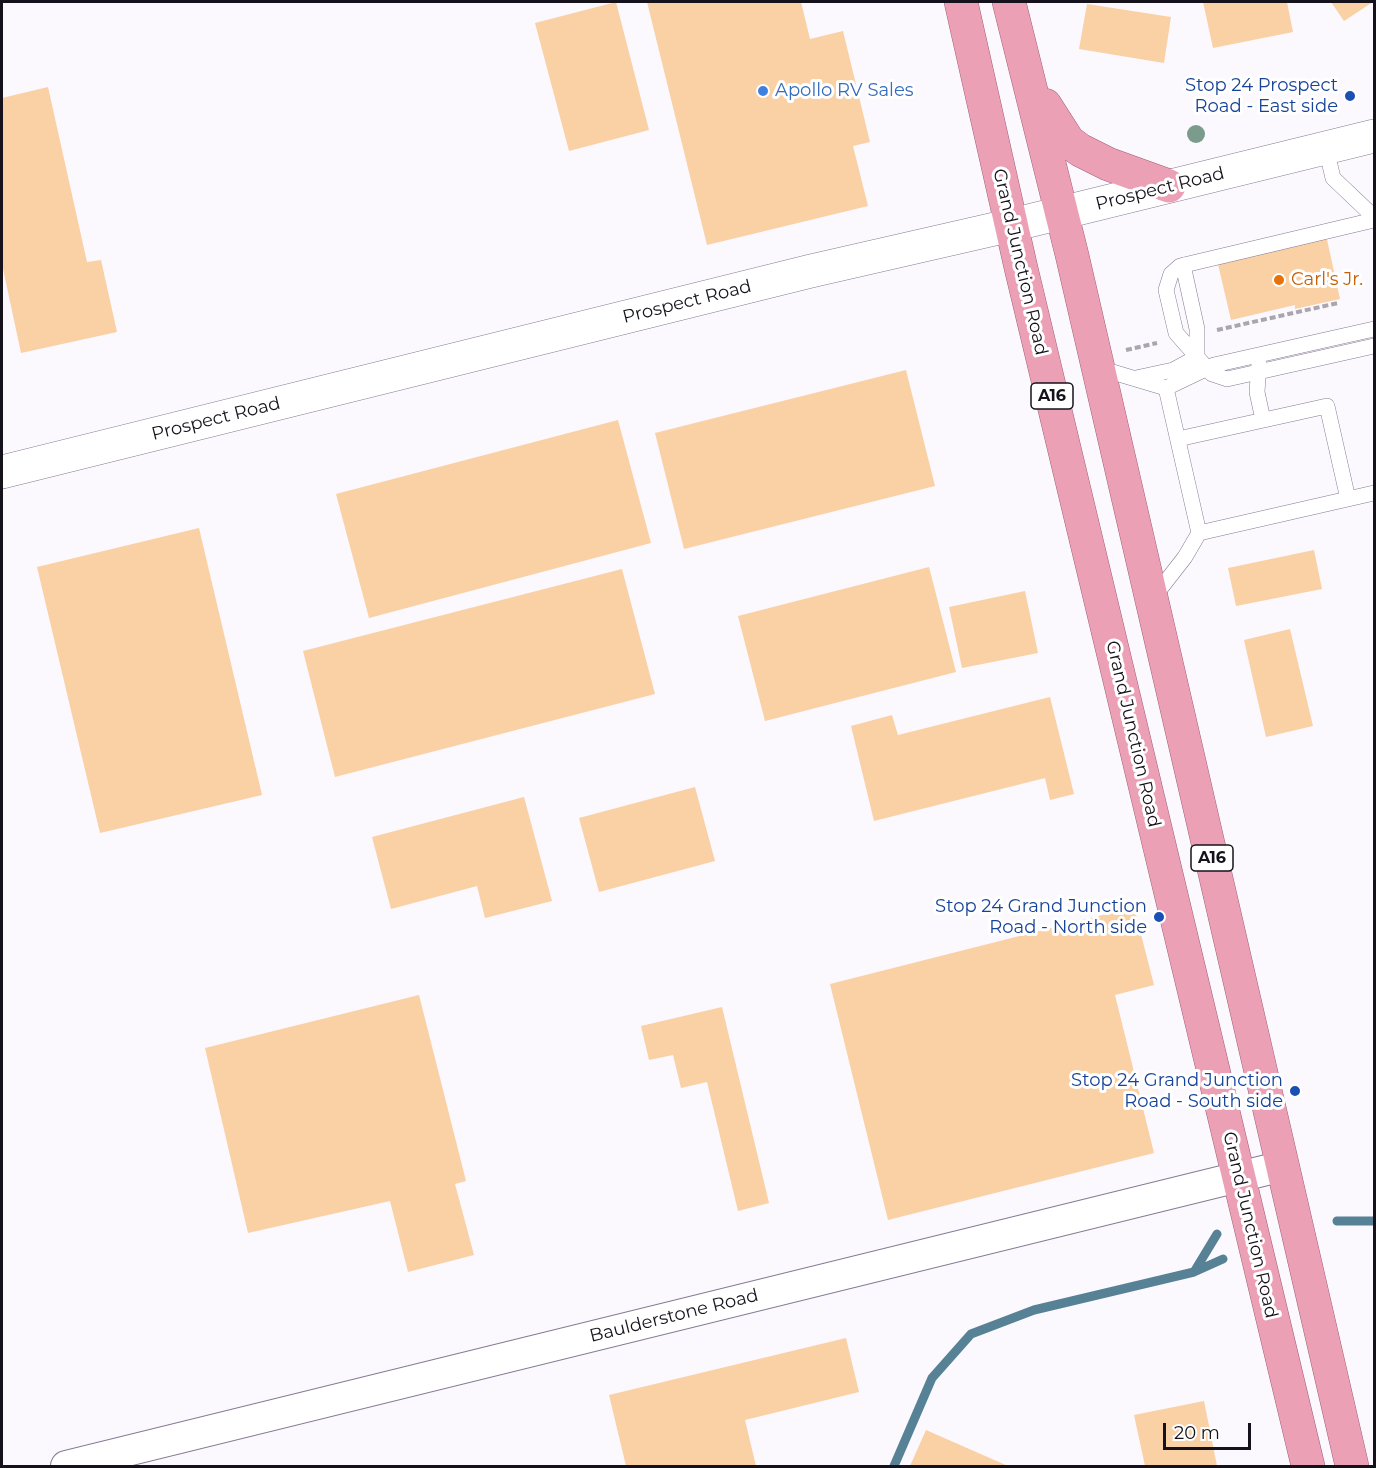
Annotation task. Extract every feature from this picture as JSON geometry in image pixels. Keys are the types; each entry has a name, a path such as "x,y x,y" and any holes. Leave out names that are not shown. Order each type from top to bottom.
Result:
{"highway":[{"name":"Grand Junction Road","path":"961,2 1308,1467"},
{"name":"A16","path":"1009,2 1062,213 1110,360 1152,599 1352,1467"},
{"path":"1028,77 1068,141 1093,158 1169,186"}],"street":[{"name":"Prospect Road","path":"2,472 811,271 1012,225 1374,136"},
{"name":"Baulderstone Road","path":"66,1467 1282,1166"}],"lane":[{"path":"1326,148 1333,178 1374,219"},
{"path":"1374,219 1183,265 1171,274 1166,290 1176,333 1212,374 1227,379 1374,346"},
{"path":"1183,265 1197,329 1197,357"},
{"path":"1110,360 1134,379 1166,388 1214,365 1374,329"},
{"path":"1257,355 1261,372 1257,392 1263,420"},
{"path":"1134,379 1173,370 1197,357"},
{"path":"1152,599 1185,557 1199,533 1166,388"},
{"path":"1178,439 1326,406 1348,499"},
{"path":"1199,533 1374,493"}],"path":[{"path":"1208,332 1338,303"},
{"path":"1110,360 1160,343"}],"building":[{"path":"616,2 649,130 569,151 535,23"},
{"name":"Apollo RV Sales","path":"647,2 801,2 810,39 843,31 870,142 853,146 868,206 707,245"},
{"path":"1203,2 1287,2 1293,32 1213,48"},
{"path":"1331,2 1373,2 1344,21"},
{"path":"1087,4 1171,17 1164,63 1079,49"},
{"path":"48,87 87,262 101,260 117,332 21,353 2,264 2,98"},
{"name":"Carl's Jr.","path":"1326,235 1340,299 1295,309 1295,305 1231,320 1217,260"},
{"path":"906,370 935,486 684,549 655,433"},
{"path":"618,420 651,543 369,618 336,494"},
{"path":"199,528 262,795 100,833 37,567"},
{"path":"1314,550 1322,589 1236,606 1228,568"},
{"path":"929,567 956,672 765,721 738,616"},
{"path":"622,569 655,694 335,777 303,651"},
{"path":"1025,591 1038,653 962,668 949,607"},
{"path":"1290,629 1313,726 1266,737 1244,640"},
{"path":"1050,697 1074,794 1050,800 1045,778 874,821 851,726 892,715 898,735"},
{"path":"695,787 715,861 599,892 579,818"},
{"path":"524,797 552,901 485,918 477,886 391,909 372,837"},
{"path":"1134,907 1154,985 1115,995 1154,1153 888,1220 830,984"},
{"path":"419,995 466,1181 455,1184 474,1255 408,1272 390,1201 248,1233 205,1048"},
{"path":"722,1007 769,1203 738,1211 707,1082 681,1088 673,1055 649,1060 641,1026"},
{"path":"846,1338 859,1392 745,1420 756,1466 626,1466 609,1395"},
{"path":"1204,1401 1217,1466 1145,1466 1134,1415"},
{"path":"926,1430 1008,1466 910,1466"}],"waterway":[{"path":"1337,1221 1374,1221"},
{"path":"1194,1272 1217,1234"},
{"path":"894,1466 932,1378 971,1334 1034,1310 1194,1272 1223,1259"}],"place":[{"name":"Apollo RV Sales","path":"763,91"},
{"name":"Stop 24 Prospect Road - East side","path":"1350,96"},
{"name":"Carl's Jr.","path":"1279,280"},
{"name":"Stop 24 Grand Junction Road - North side","path":"1159,917"},
{"name":"Stop 24 Grand Junction Road - South side","path":"1295,1091"}]}
